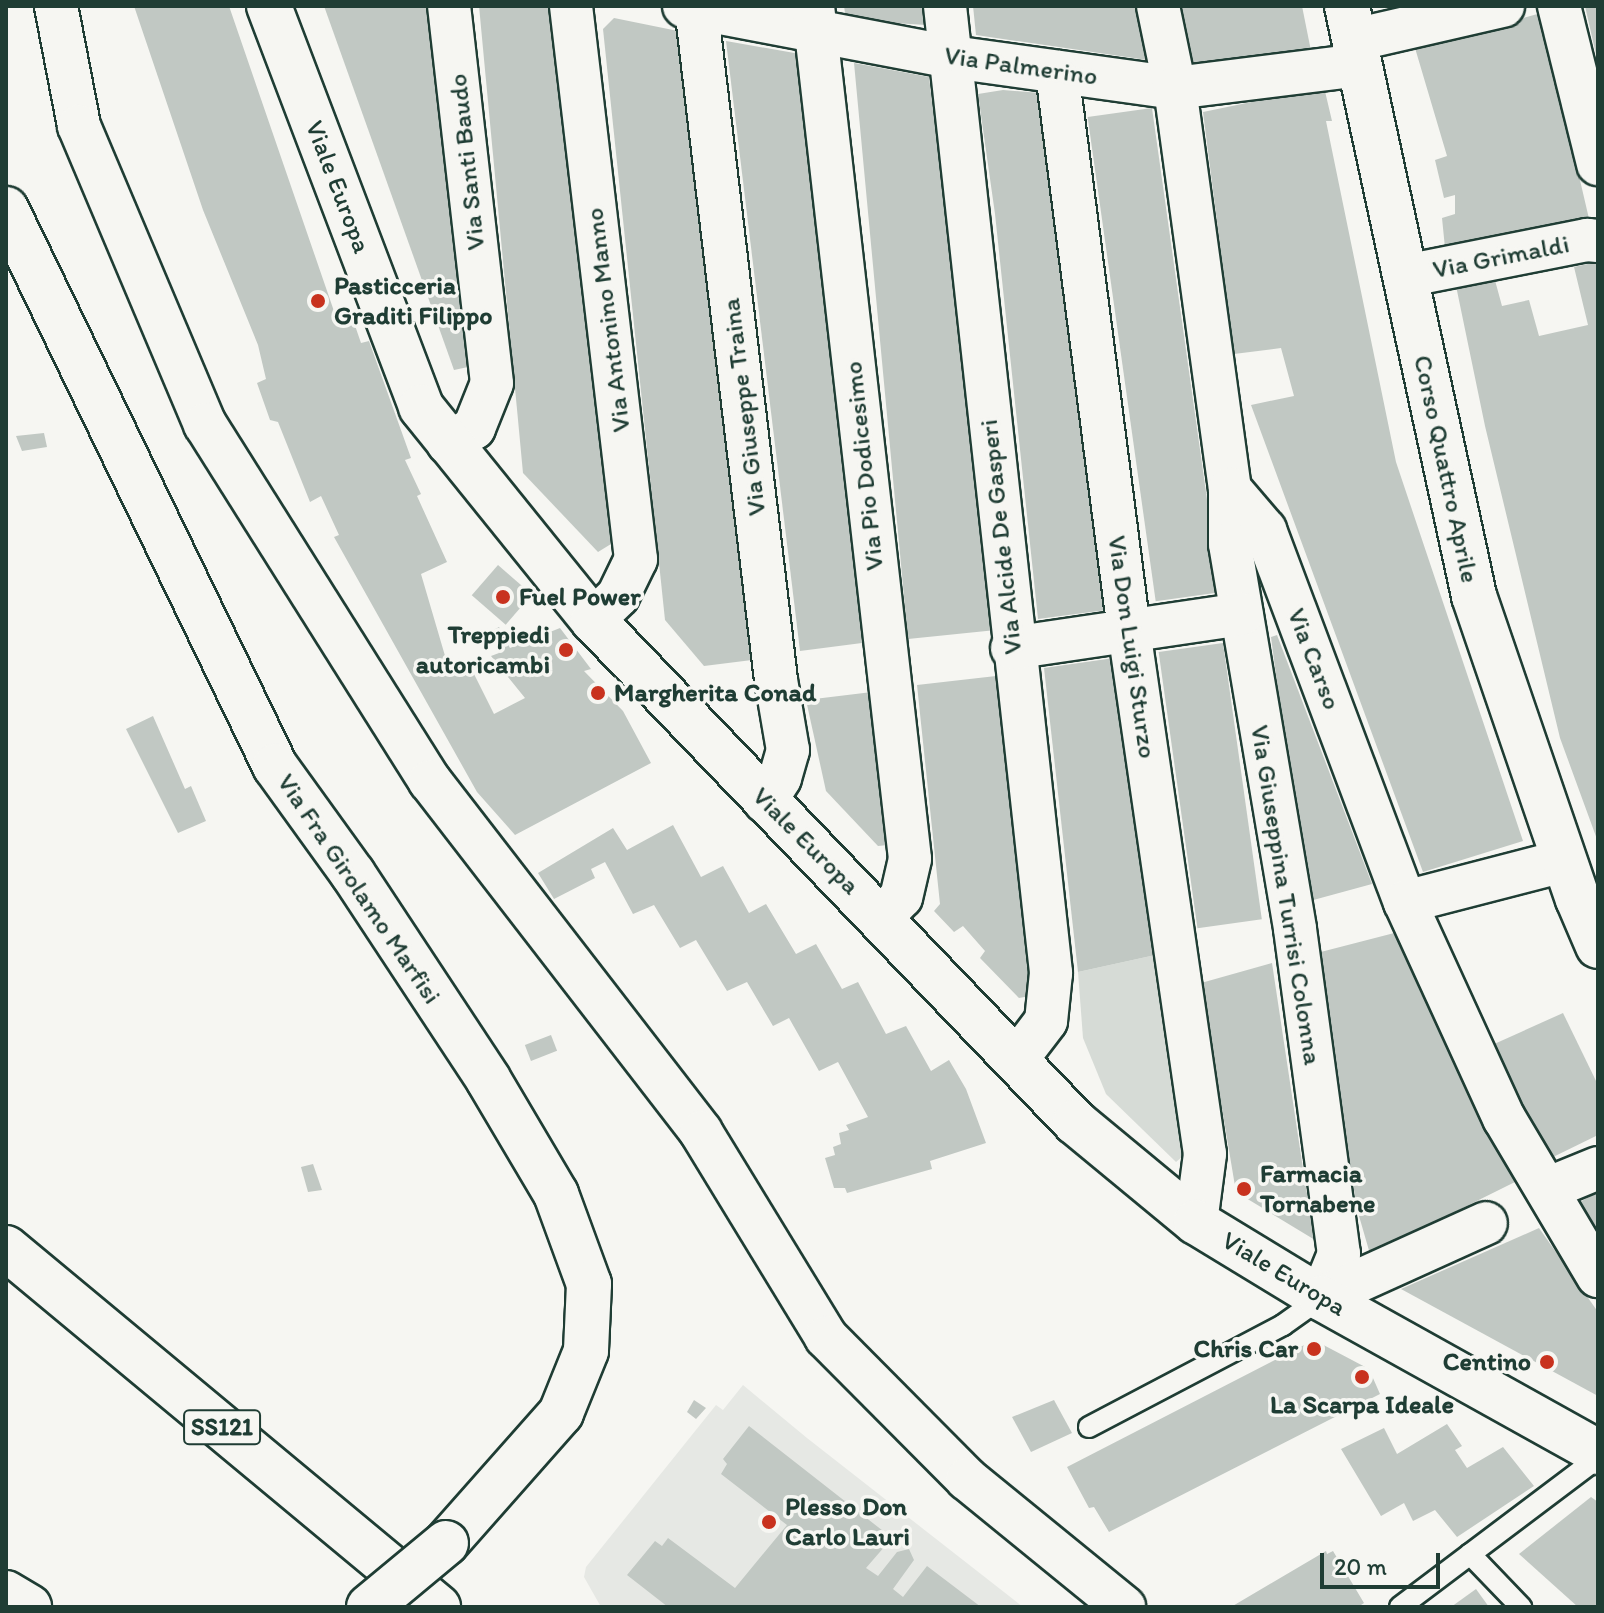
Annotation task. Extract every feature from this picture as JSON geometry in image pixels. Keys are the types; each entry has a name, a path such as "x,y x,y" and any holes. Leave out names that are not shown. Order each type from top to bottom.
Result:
{"main road":[{"name":"Viale Europa","path":"269,6 421,407 593,620 765,802 882,917 1075,1122 1196,1222 1321,1298 1598,1455"},
{"name":"Corso Quattro Aprile","path":"1353,37 1474,596 1564,861 1594,929"},
{"name":"Via Fra Girolamo Marfisi","path":"6,209 275,766 353,874 488,1079 556,1194 589,1284 586,1351 561,1413 446,1543 369,1607"},
{"name":"SS121","path":"6,1248 438,1607"},
{"path":"6,1593 29,1607"}],"street":[{"path":"56,6 79,126 205,424 430,781 701,1132 826,1337 967,1479 1124,1607"},
{"name":"Via Santi Baudo","path":"448,443 474,428 492,383 449,6"},
{"name":"Via Antonino Manno","path":"571,6 636,559 618,596 593,620"},
{"name":"Via Alcide De Gasperi","path":"945,6 1012,648 1051,973 1046,1021 1017,1059"},
{"path":"1158,6 1175,88 1230,489"},
{"name":"Via Palmerino","path":"692,7 815,19 952,57 1175,88 1353,37 1503,6"},
{"path":"1559,6 1593,115 1598,164"},
{"name":"Via Giuseppe Traina","path":"692,7 776,680 788,750 780,778 765,802"},
{"name":"Via Pio Dodicesimo","path":"815,19 910,859 901,897 882,917"},
{"name":"Via Don Luigi Sturzo","path":"1057,72 1129,630 1205,1154 1196,1222"},
{"name":"Via Grimaldi","path":"1405,276 1587,240 1598,241"},
{"name":"Via Giuseppina Turrisi Colonna","path":"1230,489 1230,544 1295,929 1339,1254 1321,1298"},
{"name":"Via Carso","path":"1230,489 1265,530 1405,902 1504,1118 1598,1276"},
{"path":"1012,648 1242,614"},
{"path":"1405,902 1564,861"},
{"path":"1547,1189 1598,1168"},
{"path":"1321,1298 1486,1223"}],"lane":[{"path":"1089,1427 1283,1325 1321,1298"},
{"path":"1400,1607 1598,1455"},
{"path":"1470,1554 1521,1607"}],"shaded area":[{"path":"1160,954 1189,1151 1176,1162 1106,1094 1083,1038 1078,972"},
{"name":"Plesso Don Carlo Lauri","path":"743,1385 1023,1607 601,1607 584,1577 586,1567 716,1405 723,1410"}],"building":[{"path":"134,6 229,6 336,317 350,311 361,343 369,341 411,458 405,460 421,494 417,496 447,562 421,574 448,666 467,660 494,714 525,698 491,656 499,653 488,633 499,627 510,648 560,628 591,669 584,671 623,711 651,763 515,835 477,792 334,537 339,535 321,496 310,502 278,422 270,420 257,383 266,379 258,345 203,210"},
{"path":"324,6 426,6 468,367 454,370"},
{"path":"479,6 554,8 611,544 598,552 523,473"},
{"path":"844,6 924,6 926,25 846,20"},
{"path":"973,6 1147,6 1154,61 976,35"},
{"path":"1179,6 1302,6 1311,51 1194,69"},
{"path":"1585,6 1598,6 1598,59 1597,59"},
{"path":"1541,13 1590,223 1446,258 1442,218 1455,214 1455,195 1444,198 1435,160 1447,156 1415,48"},
{"path":"614,18 678,31 752,660 704,666 665,620 603,29"},
{"path":"726,41 800,54 862,643 800,651"},
{"path":"854,63 929,77 996,630 908,639"},
{"path":"1324,87 1332,121 1326,121 1396,462 1523,841 1423,872 1251,405 1294,396 1281,348 1234,354 1203,112"},
{"path":"1003,90 1040,93 1106,610 1038,619 995,214 978,94"},
{"path":"1152,108 1220,592 1156,601 1088,117"},
{"path":"1597,262 1598,842 1560,738 1485,426 1455,281 1493,273 1502,306 1529,300 1539,336 1588,325 1574,267"},
{"path":"44,433 47,447 22,451 16,436"},
{"path":"498,565 532,595 506,625 472,595"},
{"path":"1277,635 1372,884 1306,902 1271,637"},
{"path":"1223,643 1262,919 1197,928 1159,652"},
{"path":"1114,658 1160,954 1078,972 1044,668"},
{"path":"996,676 1030,996 1019,998 980,958 985,951 963,926 954,932 934,911 940,904 917,685"},
{"path":"872,692 888,845 878,846 826,791 806,700"},
{"path":"153,716 185,789 191,786 206,821 178,833 126,729"},
{"path":"673,825 701,877 723,866 749,913 766,904 796,954 816,944 842,989 858,982 886,1034 906,1026 931,1071 949,1060 966,1089 986,1143 930,1161 932,1169 847,1193 845,1188 834,1188 825,1158 835,1155 833,1147 841,1144 839,1133 849,1130 846,1125 868,1117 838,1062 819,1071 789,1018 773,1026 747,982 727,991 696,940 680,948 654,905 633,914 605,862 591,869 595,878 554,899 538,873 613,828 627,850"},
{"path":"1402,931 1419,989 1517,1181 1370,1254 1357,1209 1334,1060 1313,954"},
{"path":"1272,963 1315,1240 1236,1192 1201,983"},
{"path":"1563,1013 1598,1085 1598,1135 1549,1159 1492,1045"},
{"path":"551,1035 557,1051 531,1061 525,1045"},
{"path":"313,1164 322,1190 308,1192 301,1167"},
{"path":"1598,1192 1598,1230 1580,1202"},
{"path":"1539,1228 1598,1312 1598,1396 1401,1289"},
{"path":"1314,1340 1369,1369 1380,1394 1109,1532 1094,1507 1089,1508 1067,1467"},
{"path":"694,1400 706,1408 696,1419 687,1412"},
{"path":"1054,1400 1072,1433 1031,1452 1012,1417"},
{"path":"1447,1424 1462,1446 1455,1450 1467,1468 1503,1447 1534,1486 1457,1537 1435,1510 1413,1521 1404,1503 1381,1516 1341,1449 1384,1428 1397,1454"},
{"path":"749,1426 892,1538 866,1568 878,1576 897,1552 909,1549 914,1560 893,1589 903,1597 927,1566 981,1607 668,1607 627,1575 655,1541 662,1546 668,1538 735,1588 787,1525 721,1474 727,1464 723,1459"},
{"path":"1591,1497 1598,1502 1598,1607 1578,1607 1519,1554"},
{"path":"1326,1551 1327,1554 1333,1551 1364,1603 1358,1607 1231,1607"},
{"path":"1476,1589 1489,1607 1451,1607"}],"place":[{"name":"Pasticceria Graditi Filippo","path":"318,301"},
{"name":"Fuel Power","path":"503,597"},
{"name":"Treppiedi autoricambi","path":"566,650"},
{"name":"Margherita Conad","path":"598,693"},
{"name":"Farmacia Tornabene","path":"1244,1189"},
{"name":"Chris Car","path":"1314,1349"},
{"name":"Centino","path":"1547,1362"},
{"name":"La Scarpa Ideale","path":"1362,1377"},
{"name":"Plesso Don Carlo Lauri","path":"769,1522"}]}
